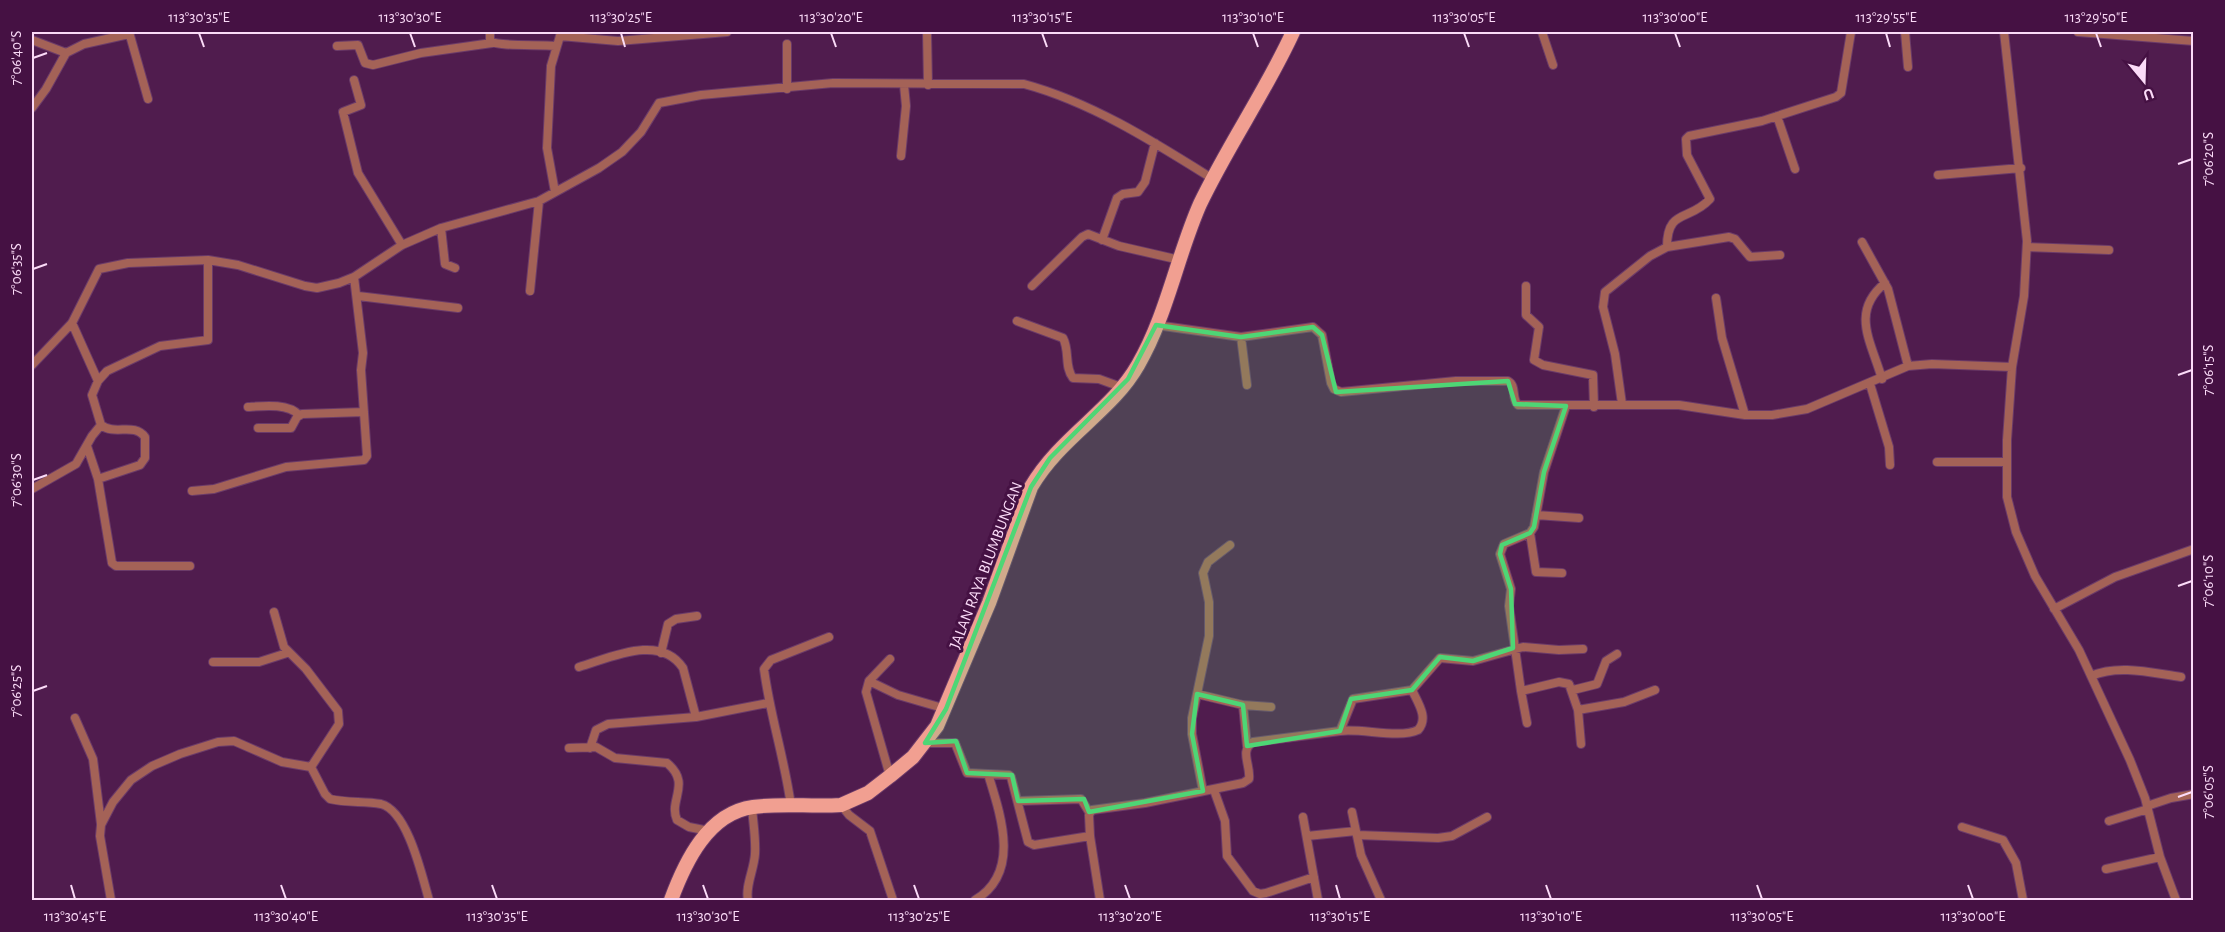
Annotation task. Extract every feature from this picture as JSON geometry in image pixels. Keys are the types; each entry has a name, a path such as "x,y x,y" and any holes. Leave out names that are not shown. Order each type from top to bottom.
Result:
{"main road":[{"name":"JALAN RAYA BLUMBUNGAN","path":"671,900 694,852 719,819 752,807 841,805 868,793 925,743 946,709 1031,487 1050,458 1121,387 1137,367 1156,325 1197,212 1293,32"}],"street":[{"path":"490,32 492,43"},
{"path":"555,192 547,148 557,39 563,35 618,40 726,32"},
{"path":"927,32 928,85"},
{"path":"1542,32 1553,65"},
{"path":"1667,247 1667,231 1671,222 1704,206 1710,199 1687,155 1686,139 1689,136 1777,116 1817,104 1841,93 1851,32"},
{"path":"1905,32 1908,67"},
{"path":"2004,32 2021,168 2027,247 2025,296 2012,367 2006,462 2007,497 2016,532 2035,576 2091,676 2130,760 2148,807 2160,857 2176,900"},
{"path":"2078,32 2193,40"},
{"path":"32,108 46,89 66,53 84,44 129,33 148,99"},
{"path":"32,40 66,53"},
{"path":"337,46 358,45 365,63 373,65 421,53 492,43 555,46"},
{"path":"787,44 787,89"},
{"path":"354,80 361,105 343,112 358,173 402,245"},
{"path":"32,365 72,323 99,269 138,262 208,260 238,265 317,288 354,277 402,245 441,228 539,201 622,152 661,102 701,95 787,89 832,83 1024,84 1061,96 1155,143 1213,179"},
{"path":"901,156 906,106 904,85"},
{"path":"1777,116 1795,169"},
{"path":"1102,240 1117,198 1123,194 1138,192 1145,182 1155,143"},
{"path":"1938,175 2021,168"},
{"path":"530,291 539,201"},
{"path":"441,228 445,264 455,268"},
{"path":"1032,285 1082,237 1088,234 1119,246 1180,260"},
{"path":"1622,404 1603,298 1608,288 1627,272 1667,247 1730,237 1735,239 1750,257 1780,255"},
{"path":"1862,243 1885,283 1908,366"},
{"path":"2027,247 2109,250"},
{"path":"98,479 136,467 145,458 145,437 134,429 111,430 101,425 92,395 98,381 116,366 160,346 208,340 208,260"},
{"path":"192,491 214,489 286,467 364,460 367,456 361,370 363,353 354,277"},
{"path":"1882,379 1864,312 1868,299 1885,283"},
{"path":"1526,286 1526,315 1539,327 1534,360 1543,365 1593,375 1594,406"},
{"path":"358,296 458,308"},
{"path":"1716,298 1722,338 1745,415"},
{"path":"1017,321 1062,339 1068,349 1069,370 1072,378 1099,379 1121,387"},
{"path":"72,323 98,381"},
{"path":"1156,325 1241,337 1313,327 1322,335 1331,383 1334,389 1341,392 1456,381 1511,383 1518,405 1679,405 1745,415 1789,414 1870,384 1908,366 1932,364 2012,367"},
{"path":"1241,337 1246,386"},
{"path":"1870,384 1889,447 1890,465"},
{"path":"1562,573 1536,572 1530,533 1552,443 1566,406"},
{"path":"248,407 283,408 294,410 299,415 364,412"},
{"path":"258,428 291,428 299,415"},
{"path":"32,489 76,464 101,425"},
{"path":"87,446 98,479 112,563 116,566 190,566"},
{"path":"1937,462 2006,462"},
{"path":"1536,515 1579,518"},
{"path":"1527,723 1513,648 1509,606 1511,589 1500,554 1504,544 1530,533"},
{"path":"1203,792 1192,734 1197,694 1209,636 1209,602 1203,573 1208,562 1230,545"},
{"path":"2054,609 2115,577 2193,549"},
{"path":"274,612 287,652 306,669 338,711 339,724 311,767"},
{"path":"661,653 668,624 676,619 697,616"},
{"path":"791,806 786,767 768,703 765,664 829,637"},
{"path":"1340,731 1353,699 1412,690 1421,678 1444,657 1473,661 1513,648 1583,649"},
{"path":"579,667 643,650 661,653 679,662 683,668 696,717"},
{"path":"213,662 259,662 287,652"},
{"path":"1573,690 1597,684 1606,661 1617,654"},
{"path":"890,659 869,681 866,692 868,706 890,776"},
{"path":"2091,676 2108,671 2136,671 2181,677"},
{"path":"869,681 898,695 946,709"},
{"path":"1521,691 1565,682 1573,690 1578,710 1581,744"},
{"path":"1247,746 1253,742 1352,729 1402,733 1418,730 1423,722 1423,714 1412,690"},
{"path":"1578,710 1624,702 1654,690"},
{"path":"1197,694 1244,705 1271,707"},
{"path":"590,748 596,730 609,724 696,717 768,703"},
{"path":"1089,812 1243,783 1249,778 1245,752 1247,746 1244,705"},
{"path":"75,718 93,759 101,825 100,836 111,900"},
{"path":"101,825 113,802 131,780 152,766 218,742 234,741 282,762 311,767"},
{"path":"925,743 955,743 967,773 1011,777 1028,842 1034,845 1090,836"},
{"path":"569,748 602,749 615,758 667,763 674,769 679,784 675,809 677,820 689,827 709,831"},
{"path":"311,767 330,799 382,805 399,817 412,846 429,900"},
{"path":"975,900 989,892 997,882 1004,856 998,804 988,774"},
{"path":"1214,790 1225,821 1227,856 1253,891 1266,893 1314,877"},
{"path":"2109,821 2171,798 2193,794"},
{"path":"1018,801 1081,799 1089,812 1090,836 1100,900"},
{"path":"841,805 870,831 893,900"},
{"path":"748,900 747,893 754,873 756,851 752,807"},
{"path":"1352,812 1361,855 1381,900"},
{"path":"1303,817 1318,900"},
{"path":"1307,836 1357,833 1438,838 1452,836 1486,817"},
{"path":"1962,827 2002,840 2016,863 2023,900"},
{"path":"2106,869 2160,857"}],"highlighted area":[{"path":"1156,325 1241,337 1313,327 1322,335 1336,392 1508,381 1515,404 1566,406 1544,472 1534,527 1530,533 1502,545 1500,554 1511,589 1513,648 1473,661 1440,657 1412,690 1351,699 1340,731 1247,746 1243,705 1197,694 1192,734 1203,791 1145,803 1089,812 1084,799 1018,801 1012,775 967,773 956,741 925,743 946,709 1031,487 1050,458 1128,379"}]}
